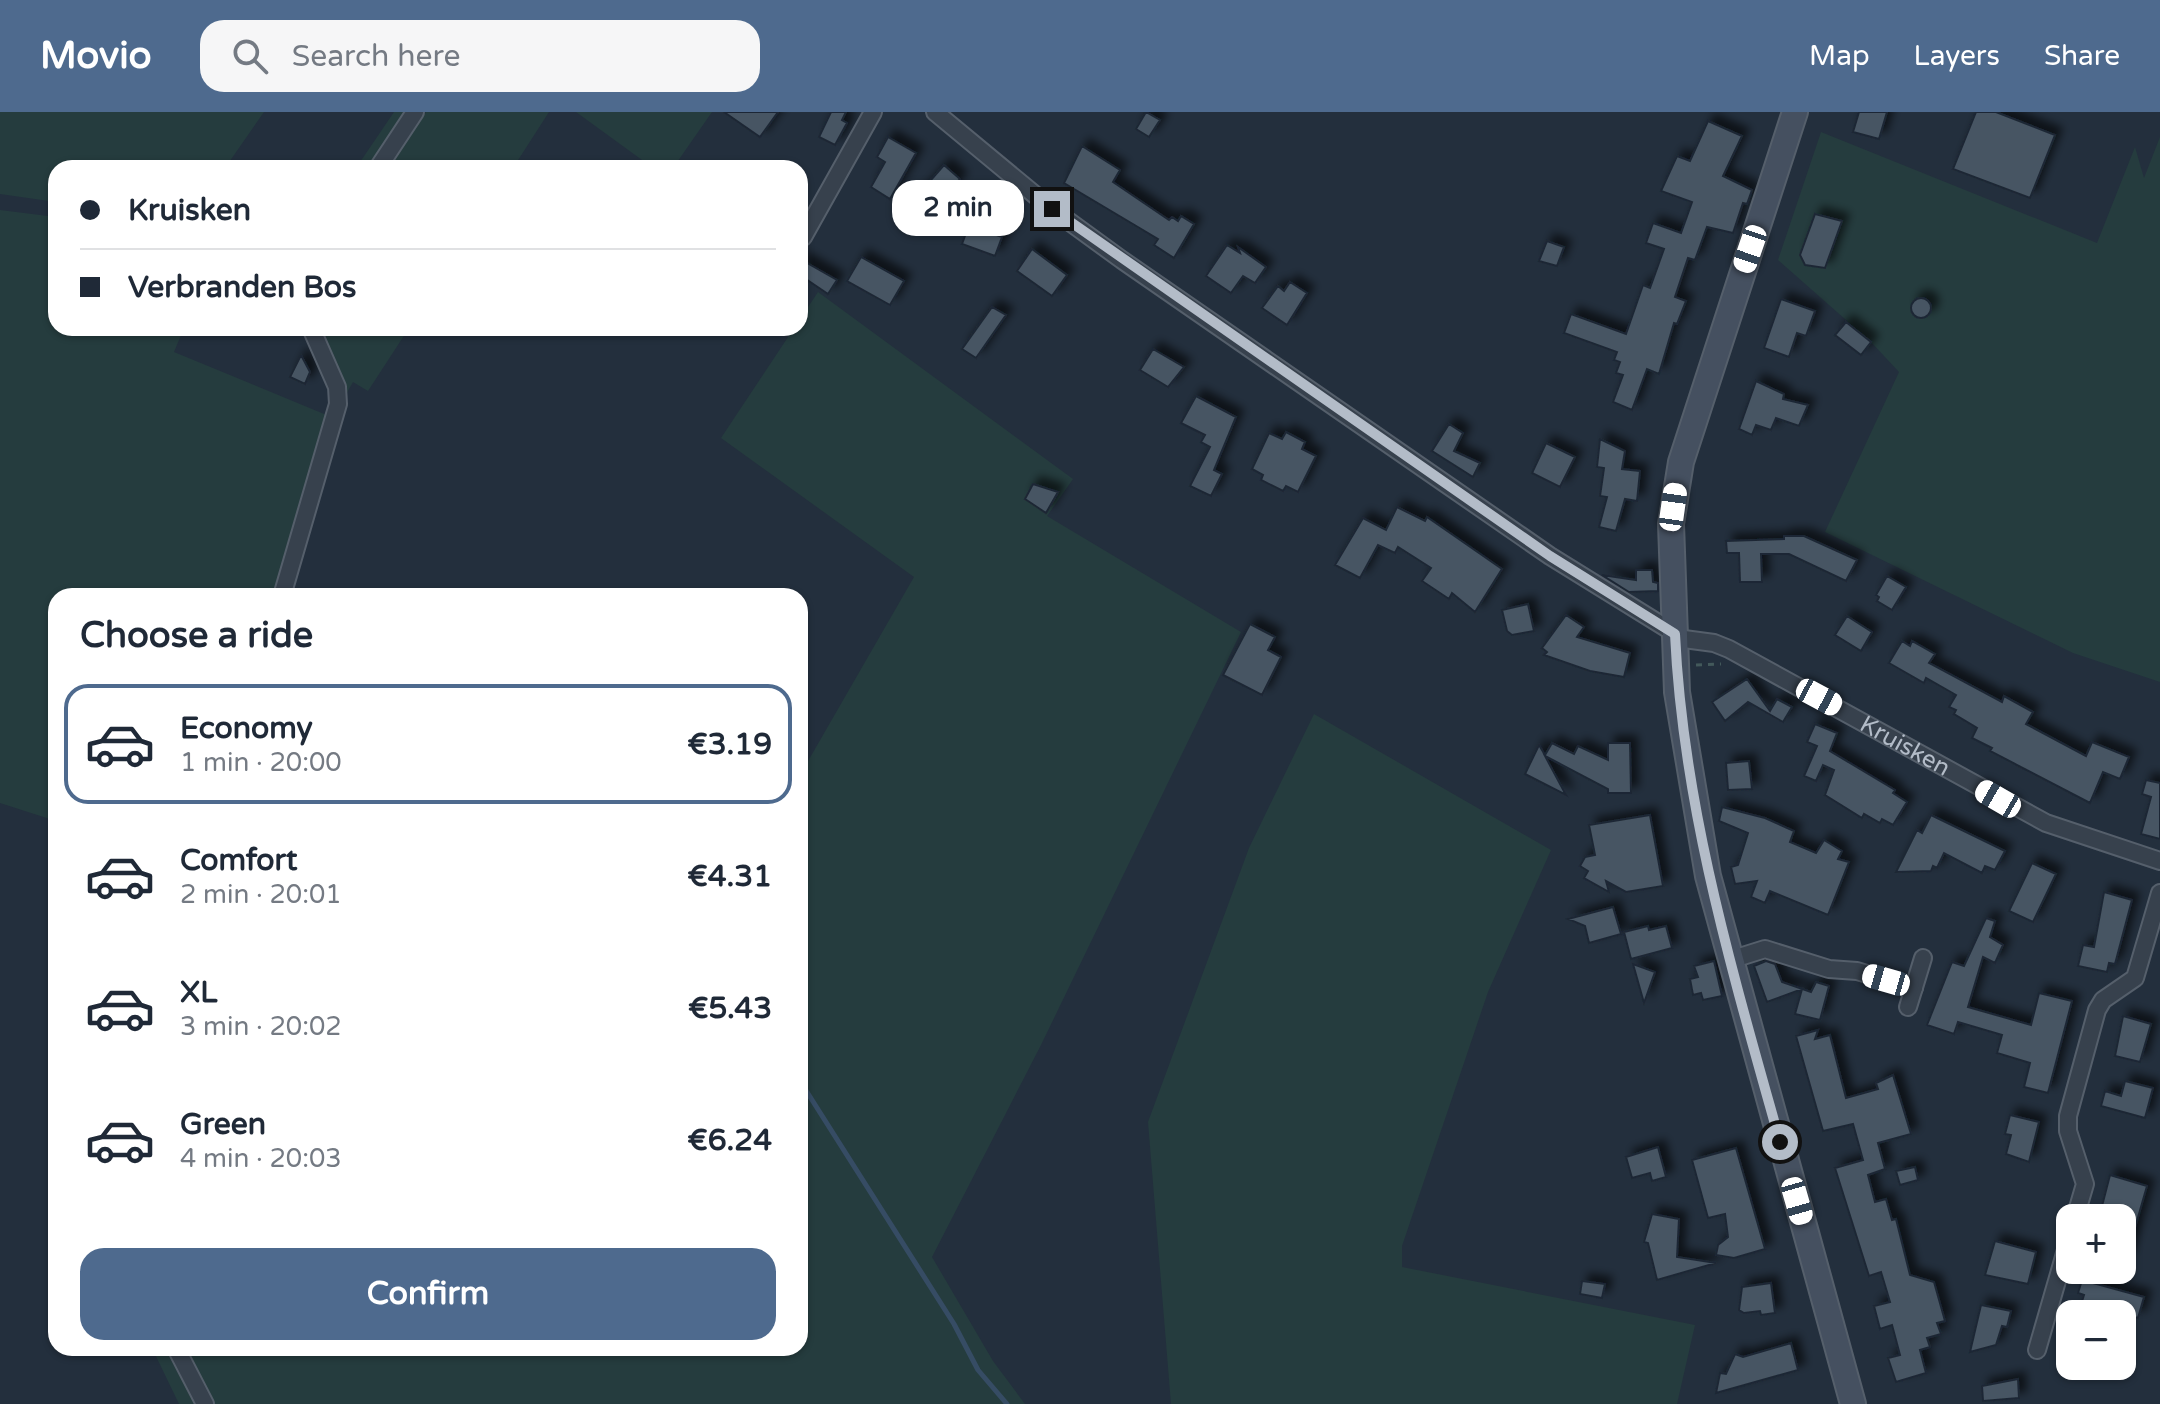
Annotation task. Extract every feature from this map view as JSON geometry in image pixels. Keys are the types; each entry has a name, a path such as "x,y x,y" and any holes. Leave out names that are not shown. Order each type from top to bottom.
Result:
{"street":[{"path":"383,160 415,112"},
{"path":"808,228 873,112"},
{"name":"Kruisken","path":"935,112 1052,209 1122,260 1550,556 1675,634 1729,649 2046,823 2160,861"},
{"path":"1795,112 1681,462 1671,524 1677,692 1691,794 1730,960 1853,1404"},
{"path":"284,588 338,404 337,387 315,336"},
{"path":"2079,1204 2085,1184 2068,1131 2068,1116 2097,1010 2103,1000 2135,978 2160,893"},
{"path":"1730,960 1765,949 1829,969 1857,971 1914,988"},
{"path":"1908,1007 1923,958"},
{"path":"2037,1350 2056,1284"},
{"path":"180,1356 205,1404"}],"green space":[{"path":"0,112 264,112 231,160 48,160 48,201 0,194"},
{"path":"394,112 410,112 378,160 361,160"},
{"path":"426,112 549,112 518,160 393,160"},
{"path":"576,112 712,112 679,160 642,160"},
{"path":"1821,132 2097,243 2135,147 2144,178 2160,137 2160,682 2073,653 1825,532 1899,372 1871,342 1778,260"},
{"path":"0,210 48,216 48,336 181,336 174,352 329,416 278,588 48,588 48,818 0,803"},
{"path":"818,292 1073,479 1047,516 1241,632 1041,1045 932,1257 993,1361 1025,1404 215,1404 190,1356 808,1356 808,761 914,577 721,438 789,336 808,336 808,307"},
{"path":"318,336 404,336 368,391 353,382 344,398"},
{"path":"1314,714 1551,850 1488,992 1402,1246 1402,1267 1695,1325 1677,1404 1171,1404 1148,1122 1249,848"},
{"path":"156,1356 169,1356 194,1404 179,1404"}],"building":[{"path":"724,112 778,112 760,137"},
{"path":"831,112 846,112 842,120 847,123 835,145 819,137"},
{"path":"1146,112 1160,120 1149,137 1136,129"},
{"path":"1859,112 1887,112 1879,139 1853,132"},
{"path":"1976,112 1996,112 2055,135 2030,198 1953,169"},
{"path":"1708,121 1742,136 1723,176 1752,190 1747,204 1743,203 1733,233 1707,227 1695,260 1688,258 1675,297 1686,301 1677,324 1674,323 1659,374 1647,369 1632,410 1613,402 1623,375 1616,373 1620,362 1614,360 1617,352 1564,333 1571,314 1626,334 1643,285 1650,288 1664,249 1646,243 1653,223 1681,233 1692,202 1661,191 1677,156 1690,161"},
{"path":"888,137 916,153 890,199 871,187 885,162 877,157"},
{"path":"1082,146 1120,170 1113,182 1169,220 1172,217 1178,221 1181,216 1194,224 1174,258 1154,245 1158,239 1064,183"},
{"path":"944,165 960,179 935,208 930,204 914,231 896,220"},
{"path":"1815,214 1842,221 1825,268 1805,265 1800,255"},
{"path":"969,225 1002,237 995,256 962,244"},
{"path":"1547,241 1564,247 1557,266 1539,261"},
{"path":"1227,245 1240,253 1238,247 1266,267 1255,283 1243,276 1231,293 1206,276"},
{"path":"1032,249 1067,275 1052,296 1017,271"},
{"path":"861,257 904,281 890,305 847,281"},
{"path":"808,264 837,280 828,294 808,280"},
{"path":"1290,282 1307,293 1287,325 1262,308 1278,286 1284,291"},
{"path":"1917,298 1925,298 1931,308 1925,318 1917,318 1911,312 1911,304"},
{"path":"1781,299 1815,311 1806,336 1797,333 1789,357 1764,348"},
{"path":"992,307 1006,315 976,358 962,349"},
{"path":"1846,322 1871,342 1861,355 1835,335"},
{"path":"1153,349 1184,367 1168,387 1140,370"},
{"path":"301,355 310,372 305,384 290,377"},
{"path":"1756,381 1784,394 1783,399 1808,405 1799,426 1776,418 1771,430 1756,425 1752,435 1739,429"},
{"path":"1196,396 1236,417 1214,470 1222,474 1211,496 1190,486 1210,447 1201,442 1205,435 1181,423"},
{"path":"1449,424 1463,433 1454,451 1480,463 1473,477 1432,451"},
{"path":"1286,432 1305,442 1302,449 1316,456 1298,492 1286,486 1283,491 1261,480 1263,475 1252,469 1269,433 1282,439"},
{"path":"1600,439 1625,451 1622,469 1640,471 1637,501 1625,499 1616,531 1599,527 1607,497 1600,496 1604,468 1597,467"},
{"path":"1546,443 1575,457 1560,487 1532,473"},
{"path":"1033,484 1058,492 1046,513 1025,499"},
{"path":"1397,507 1425,521 1427,517 1502,569 1475,612 1452,593 1449,599 1422,581 1431,568 1398,547 1395,553 1378,545 1360,578 1335,565 1363,518 1386,530"},
{"path":"1784,536 1804,536 1857,560 1846,581 1789,554 1761,554 1762,582 1740,582 1739,553 1727,553 1726,541 1784,539"},
{"path":"1636,570 1652,570 1658,591 1629,592 1602,575 1636,580"},
{"path":"1887,576 1906,587 1892,610 1877,601 1879,597 1876,595"},
{"path":"1528,604 1534,631 1512,635 1507,631 1502,610"},
{"path":"1566,615 1584,627 1577,637 1630,653 1624,677 1590,671 1544,655 1547,652 1542,648"},
{"path":"1847,616 1872,632 1861,651 1835,635"},
{"path":"1250,624 1275,637 1268,650 1281,657 1262,695 1223,675"},
{"path":"1902,641 1910,646 1912,641 1935,654 1929,663 2002,702 2004,696 2033,712 2026,724 2086,756 2092,742 2129,757 2120,779 2103,772 2090,803 1990,751 1992,748 1972,738 1977,728 1954,714 1956,710 1949,707 1956,695 1926,678 1924,683 1889,663"},
{"path":"1747,679 1770,711 1777,699 1792,707 1783,722 1748,702 1725,721 1712,702"},
{"path":"1815,724 1837,733 1830,751 1895,790 1893,793 1907,802 1893,825 1882,819 1880,823 1864,814 1862,818 1825,795 1834,770 1823,765 1816,781 1804,776 1817,746 1807,742"},
{"path":"1552,743 1574,754 1578,746 1608,760 1608,743 1630,743 1631,793 1608,793 1608,789 1545,756 1566,795 1525,774 1539,745 1545,755"},
{"path":"1749,761 1752,789 1728,790 1726,763"},
{"path":"2146,780 2160,783 2160,839 2141,834 2151,797 2142,794"},
{"path":"1722,807 1765,818 1794,831 1790,842 1816,853 1824,840 1842,851 1838,859 1849,862 1828,915 1770,891 1765,903 1751,897 1757,881 1735,884 1731,867 1738,865 1748,833 1719,821"},
{"path":"1650,815 1663,886 1626,892 1606,881 1609,892 1584,878 1588,871 1580,866 1585,857 1595,855 1589,825"},
{"path":"1931,815 2005,851 1995,870 1985,866 1982,873 1944,853 1937,868 1933,866 1931,871 1896,872 1917,830 1922,833"},
{"path":"2032,863 2056,874 2033,922 2009,911"},
{"path":"2104,892 2132,900 2115,964 2109,963 2107,972 2078,966 2083,945 2094,947"},
{"path":"1613,907 1621,934 1589,943 1585,926 1568,919"},
{"path":"1986,918 1995,921 1990,937 2003,945 1995,963 1983,957 1968,1007 2031,1025 2039,993 2072,1001 2048,1093 2024,1087 2030,1063 1997,1053 2002,1035 1958,1022 1954,1034 1927,1025 1952,962 1964,966"},
{"path":"1648,926 1649,930 1666,926 1672,948 1631,959 1624,932"},
{"path":"1714,961 1722,996 1703,1000 1701,993 1693,995 1690,979 1698,977 1694,966"},
{"path":"1766,961 1775,964 1782,982 1811,992 1816,982 1829,986 1820,1020 1795,1014 1802,989 1767,1002 1754,966"},
{"path":"1633,964 1655,972 1644,1003"},
{"path":"2123,1016 2151,1024 2140,1062 2115,1056"},
{"path":"1818,1030 1815,1039 1830,1035 1846,1098 1878,1089 1876,1083 1893,1075 1911,1134 1878,1143 1885,1169 1868,1175 1875,1202 1886,1199 1892,1220 1896,1219 1910,1275 1934,1282 1945,1321 1937,1323 1941,1334 1927,1338 1930,1347 1920,1350 1926,1373 1896,1382 1888,1358 1900,1355 1892,1325 1880,1329 1874,1306 1890,1302 1881,1272 1869,1276 1835,1168 1863,1160 1853,1124 1823,1131 1796,1036"},
{"path":"2125,1081 2153,1088 2145,1118 2101,1106 2105,1091 2121,1096"},
{"path":"2010,1115 2039,1122 2029,1162 2006,1154 2011,1135 2005,1134"},
{"path":"1658,1147 1666,1177 1652,1181 1650,1173 1632,1178 1626,1157"},
{"path":"1736,1148 1765,1249 1734,1258 1716,1255 1718,1245 1728,1237 1725,1214 1708,1218 1692,1160"},
{"path":"1915,1167 1918,1180 1900,1185 1896,1171"},
{"path":"2110,1175 2147,1186 2136,1224 2136,1204 2103,1204"},
{"path":"1652,1214 1679,1219 1677,1257 1716,1263 1657,1280 1648,1243 1644,1242"},
{"path":"1995,1241 2036,1252 2028,1284 1985,1275"},
{"path":"1582,1281 1605,1284 1602,1298 1580,1294"},
{"path":"1771,1283 1775,1313 1761,1315 1760,1311 1744,1313 1739,1310 1742,1287"},
{"path":"2081,1284 2097,1284 2144,1297 2138,1318 2136,1300 2082,1300 2084,1295 2078,1293"},
{"path":"1981,1305 2011,1311 2007,1327 2002,1326 1996,1345 1970,1352"},
{"path":"1791,1343 1798,1370 1716,1393 1720,1373 1726,1374 1735,1354 1743,1357"},
{"path":"2018,1379 2019,1398 1983,1401 1982,1386"}],"waterway":[{"path":"808,1094 954,1324 978,1370 1007,1404"}],"route":[{"path":"1052,209 1550,556 1675,634 1677,692 1691,794 1708,876 1780,1142"}]}
